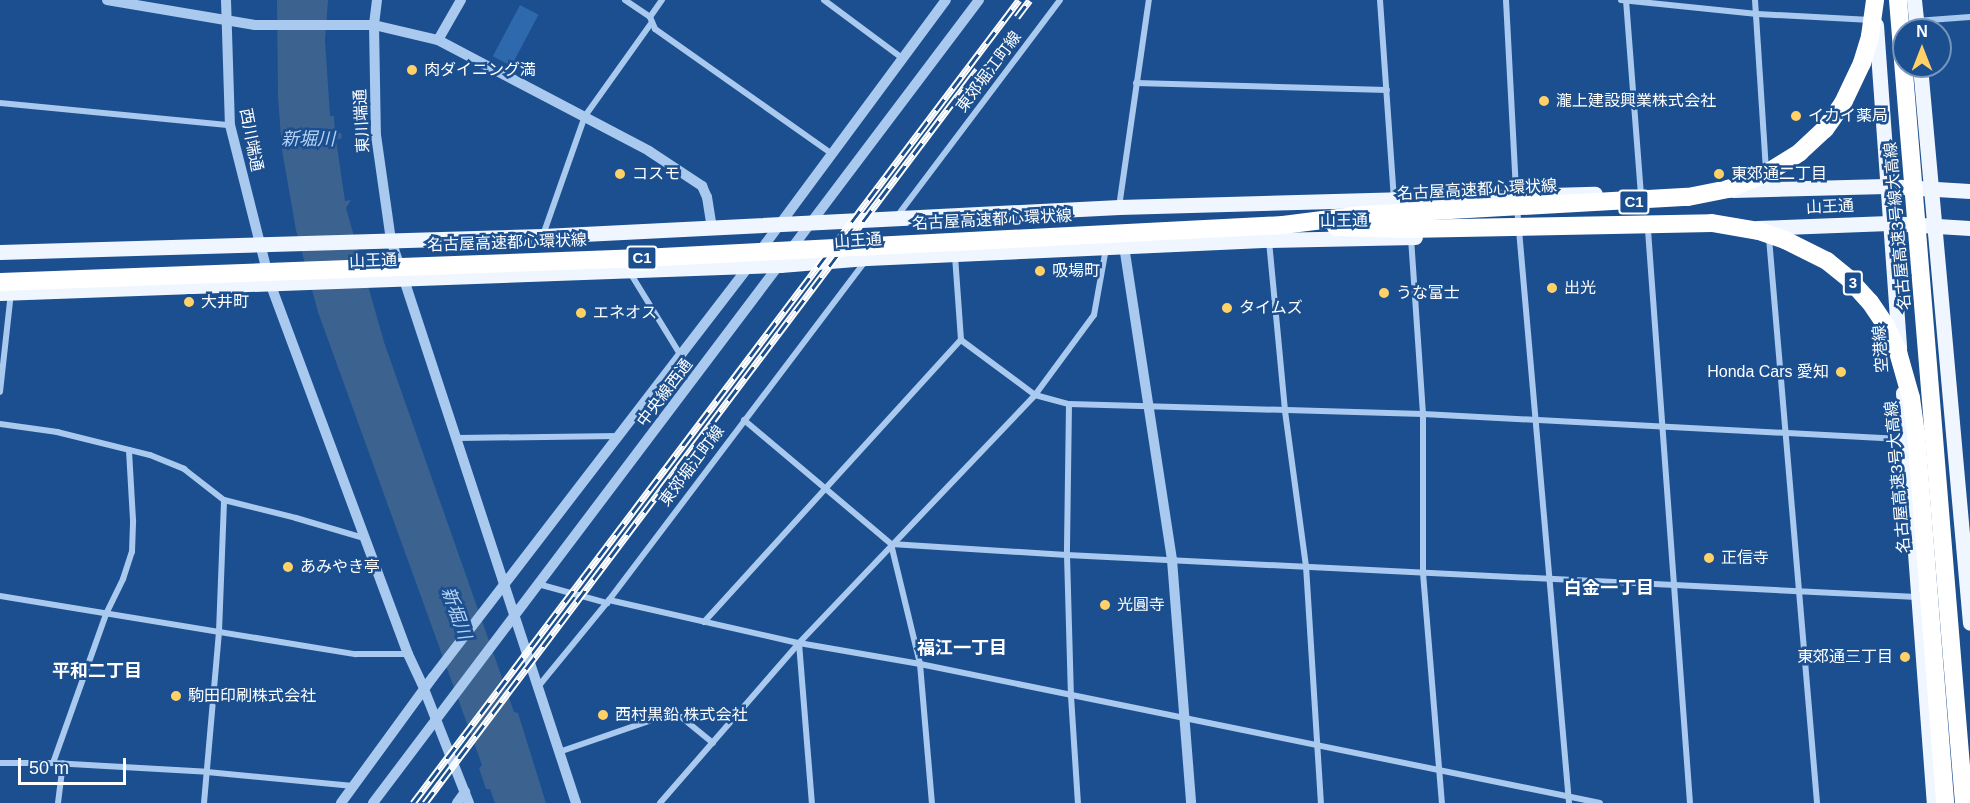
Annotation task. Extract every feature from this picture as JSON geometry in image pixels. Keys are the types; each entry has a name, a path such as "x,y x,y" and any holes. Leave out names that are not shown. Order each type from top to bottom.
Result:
{"highway":[{"name":"名古屋高速都心環状線","path":"4,289 1283,225 1362,215 1666,200 1707,194 1748,182 1800,152 1836,115 1850,91 1867,51 1874,0"},
{"name":"名古屋高速3号線大高線","path":"1898,0 1964,803"},
{"name":"名古屋高速3号大高線","path":"1644,227 1712,223 1759,231 1785,240 1838,270 1870,302 1886,326 1903,367 1916,432 1945,803"},
{"name":"3","path":"1283,225 1406,229 1644,227"}],"main road":[{"name":"空港線","path":"1874,0 1886,186 1934,803"},
{"path":"1914,0 1915,18"},
{"path":"1921,78 1934,225 1966,526 1970,623"},
{"name":"山王通","path":"0,252 543,236 1119,207 1394,198 1886,186 1970,191"},
{"name":"山王通","path":"4,289 303,282 780,265 867,258 1124,246 1644,227 1768,228 1889,223 1970,228"}],"street":[{"path":"108,0 255,26 374,24 438,40 649,151 702,186 707,198 712,228"},
{"name":"西川端通","path":"225,0 230,125 270,283 408,654 436,717 467,797"},
{"name":"東川端通","path":"377,0 374,24 376,135 391,240 406,278 576,803"},
{"path":"438,40 461,0"},
{"path":"625,0 651,19 656,29 832,154"},
{"path":"543,236 585,116 662,0"},
{"path":"824,0 902,58"},
{"name":"中央線西通","path":"341,803 433,677 749,266 778,223 946,0"},
{"name":"中央線西通","path":"373,803 445,704 979,0"},
{"name":"東郊堀江町線","path":"896,218 1060,0"},
{"path":"1119,207 1149,0"},
{"path":"1380,0 1394,198"},
{"path":"1506,0 1516,195 1569,800"},
{"path":"1620,0 1756,14 1875,20"},
{"path":"1626,0 1641,193"},
{"path":"1755,0 1767,189"},
{"path":"1952,20 1970,17"},
{"path":"1136,83 1387,90"},
{"path":"0,103 230,125"},
{"path":"1644,227 1675,583 1690,803"},
{"path":"1768,228 1816,803"},
{"path":"1411,237 1423,414 1423,573 1442,803"},
{"path":"1269,240 1285,411 1306,566 1321,803"},
{"path":"1124,246 1172,560 1191,803"},
{"path":"660,803 799,643 1035,395 1095,315 1107,247"},
{"path":"704,622 961,340 955,255"},
{"name":"東郊堀江町線","path":"537,688 608,602 867,258"},
{"path":"629,270 681,356"},
{"path":"0,392 4,289"},
{"path":"961,340 1035,395 1069,404 1423,414 1906,439"},
{"path":"1069,404 1067,555 1071,696 1078,803"},
{"path":"744,420 891,544 1423,573 1675,583 1917,597 1969,597"},
{"path":"0,424 57,432 150,455 184,469 224,500 364,538"},
{"path":"458,438 619,436"},
{"path":"53,763 106,614 123,579 132,552 133,520 129,450"},
{"path":"204,803 219,632 224,500"},
{"path":"891,544 920,664 932,803"},
{"path":"538,584 608,602 799,643 920,664 1569,800 1600,803"},
{"path":"0,596 356,654 408,654"},
{"path":"799,643 812,803"},
{"path":"558,752 675,712 713,743"},
{"path":"0,763 63,763 207,772 353,786"},
{"path":"58,803 63,763"},
{"path":"457,803 467,797"}],"shaded area":[{"path":"520,5 539,15 511,66 493,56"}],"water":[{"name":"新堀川","path":"277,0 328,0 325,40 330,116 334,116 335,133 341,133 342,138 336,140 345,201 351,200 346,208 384,342 514,712 518,713 546,803 495,803 490,789 486,789 479,768 482,765 318,312 296,230 282,150 278,97"}],"railway":[{"path":"413,803 1019,0"},
{"path":"1017,17 1030,0"},
{"path":"425,803 977,70"}],"place":[{"name":"肉ダイニング満","path":"412,70"},
{"name":"瀧上建設興業株式会社","path":"1544,101"},
{"name":"イカイ薬局","path":"1796,116"},
{"name":"コスモ","path":"620,174"},
{"name":"東郊通二丁目","path":"1719,174"},
{"name":"吸場町","path":"1040,271"},
{"name":"出光","path":"1552,288"},
{"name":"うな富士","path":"1384,293"},
{"name":"大井町","path":"189,302"},
{"name":"タイムズ","path":"1227,308"},
{"name":"エネオス","path":"581,313"},
{"name":"Honda Cars 愛知","path":"1841,372"},
{"name":"正信寺","path":"1709,558"},
{"name":"あみやき亭","path":"288,567"},
{"name":"光圓寺","path":"1105,605"},
{"name":"東郊通三丁目","path":"1905,657"},
{"name":"駒田印刷株式会社","path":"176,696"},
{"name":"西村黒鉛 株式会社","path":"603,715"}],"district":[{"name":"白金一丁目","path":"1609,588"},
{"name":"福江一丁目","path":"962,648"},
{"name":"平和二丁目","path":"97,671"}]}
